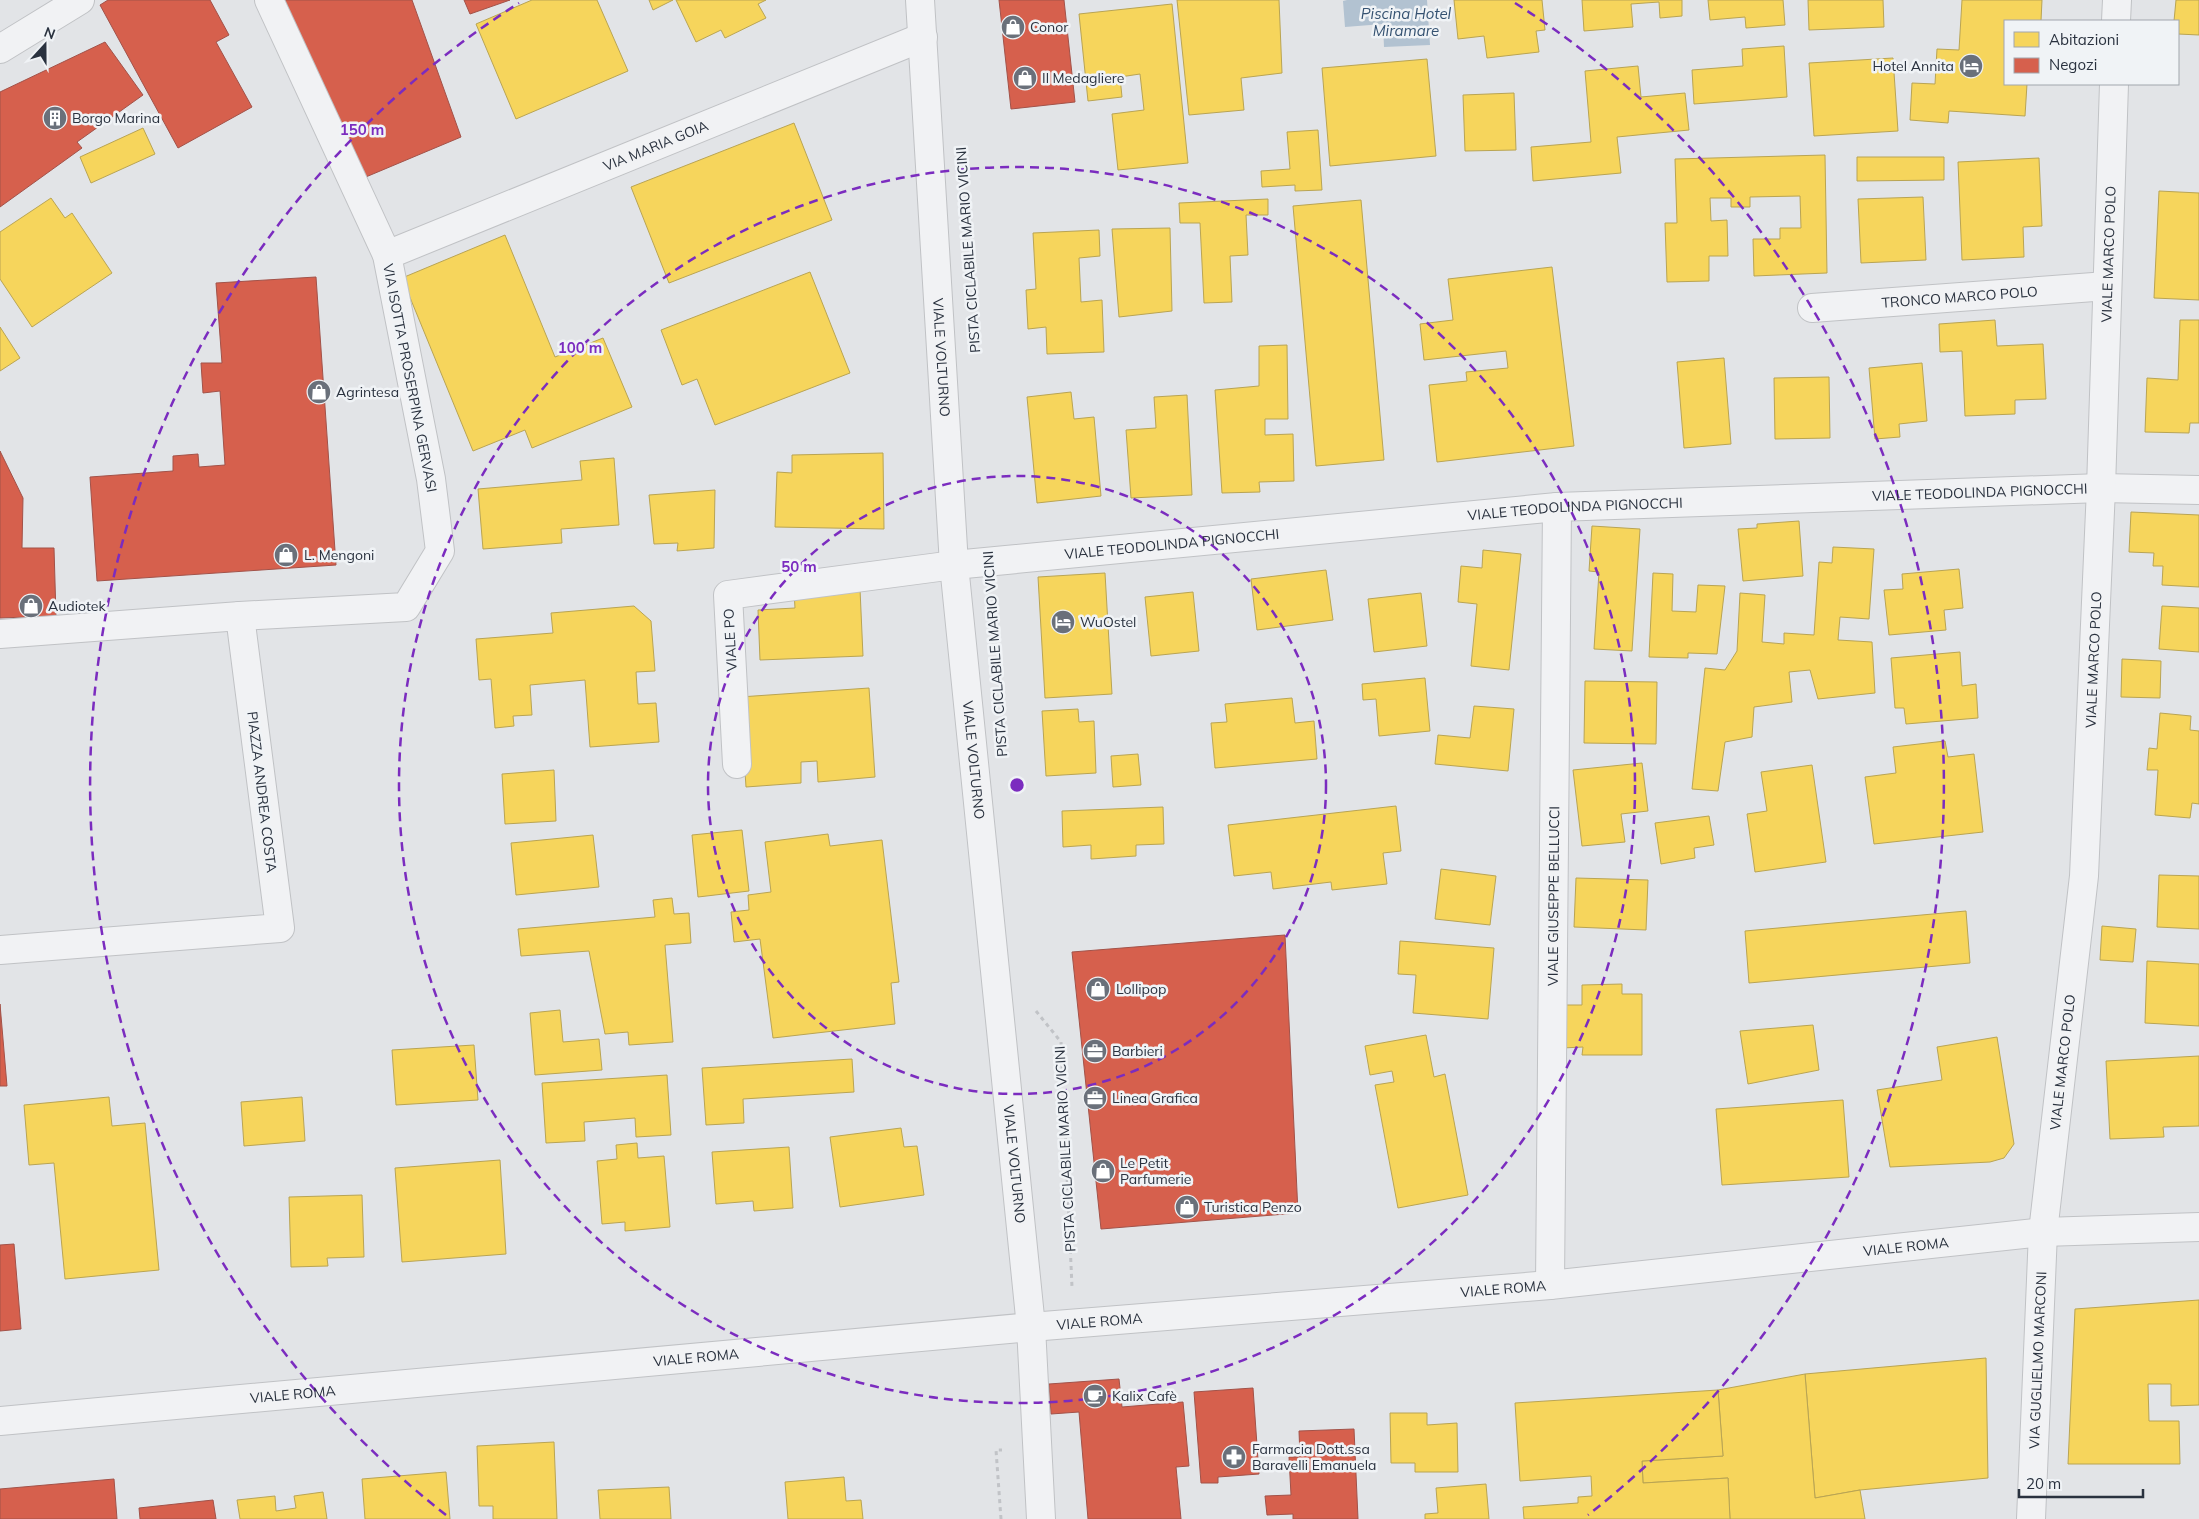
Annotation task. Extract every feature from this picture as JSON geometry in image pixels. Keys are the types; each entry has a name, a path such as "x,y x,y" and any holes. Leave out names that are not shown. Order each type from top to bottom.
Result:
{"street":[{"path":"0,49 80,0"},
{"name":"VIA ISOTTA PROSERPINA GERVASI","path":"240,616 406,607 440,552 431,479 387,254 269,0"},
{"name":"VIALE VOLTURNO","path":"920,0 924,37 954,565 1031,1327 1041,1519"},
{"path":"2116,20 2117,0"},
{"name":"VIA MARIA GOIA","path":"387,254 924,37"},
{"name":"VIALE MARCO POLO","path":"2043,1232 2084,876 2101,488 2114,85"},
{"name":"TRONCO MARCO POLO","path":"1812,308 2107,286"},
{"name":"VIALE TEODOLINDA PIGNOCCHI","path":"954,565 1557,507 2101,488 2199,490"},
{"name":"VIALE GIUSEPPE BELLUCCI","path":"1550,1285 1557,507"},
{"name":"VIALE PO","path":"737,764 728,595 954,565"},
{"path":"0,634 240,616"},
{"name":"PIAZZA ANDREA COSTA","path":"0,950 280,928 240,616"},
{"name":"VIALE ROMA","path":"0,1421 1031,1327 1550,1285 2043,1232 2199,1227"},
{"name":"VIA GUGLIELMO MARCONI","path":"2031,1519 2043,1232"}],"path":[{"name":"PISTA CICLABILE MARIO VICINI","path":"1033,1008 1061,1042 1074,1324"}],"water":[{"name":"Piscina Hotel Miramare","path":"1427,0 1430,45 1384,47 1383,24 1345,27 1343,1"}],"building: Abitazioni":[{"path":"532,0 597,0 628,71 516,119 476,24"},
{"path":"649,0 673,0 653,10"},
{"path":"676,0 766,0 758,4 766,18 725,38 721,30 696,42"},
{"path":"1177,0 1279,0 1282,73 1241,78 1244,110 1189,115"},
{"path":"1454,0 1542,0 1545,30 1536,31 1539,52 1487,58 1484,36 1458,39"},
{"path":"1582,0 1682,0 1682,16 1660,18 1659,2 1631,4 1633,27 1584,31"},
{"path":"1708,0 1783,0 1785,25 1746,28 1745,17 1710,20"},
{"path":"1808,0 1883,0 1884,27 1809,30"},
{"name":"Hotel Annita","path":"1962,0 2042,0 2041,20 2004,20 2004,85 2027,85 2025,116 1949,111 1948,123 1910,120 1912,83 1935,84 1937,49 1959,50"},
{"path":"2176,0 2199,0 2199,35 2179,34 2179,20 2174,20"},
{"path":"1172,4 1188,163 1118,170 1112,114 1144,110 1140,74 1120,77 1122,97 1088,101 1079,14"},
{"path":"1784,46 1787,97 1694,104 1692,70 1743,66 1742,49"},
{"path":"1893,58 1898,131 1814,136 1809,63"},
{"path":"1427,59 1436,156 1330,166 1322,68"},
{"path":"1638,66 1641,97 1685,93 1689,130 1617,137 1621,173 1533,181 1531,147 1591,142 1585,71"},
{"path":"1514,93 1516,150 1465,151 1463,95"},
{"path":"794,123 832,220 669,283 631,187"},
{"path":"143,128 155,154 91,183 80,157"},
{"path":"1318,130 1322,190 1295,191 1295,185 1262,187 1261,171 1290,169 1287,132"},
{"path":"1825,155 1827,273 1754,276 1753,239 1780,239 1780,228 1801,228 1800,196 1750,197 1750,207 1731,207 1731,198 1710,198 1711,221 1727,220 1728,256 1709,256 1709,281 1667,282 1665,223 1677,223 1675,159"},
{"path":"1857,157 1944,157 1944,180 1857,181"},
{"path":"2039,158 2042,226 2023,227 2024,257 1962,260 1958,162"},
{"path":"2159,191 2199,193 2199,300 2154,298"},
{"path":"1923,197 1926,260 1861,263 1858,199"},
{"path":"51,198 65,218 72,213 112,273 32,327 0,279 0,232"},
{"path":"1268,199 1268,215 1246,215 1248,255 1230,256 1232,302 1204,303 1200,223 1180,223 1179,203"},
{"path":"1361,200 1384,460 1316,466 1293,206"},
{"path":"1170,228 1172,311 1119,317 1112,229"},
{"path":"1099,230 1100,256 1079,258 1081,302 1102,300 1104,352 1047,354 1046,327 1028,329 1026,290 1036,289 1033,233"},
{"path":"505,235 555,357 603,338 632,407 532,448 525,430 473,451 402,278"},
{"path":"1552,267 1574,446 1437,462 1429,385 1467,381 1466,372 1508,368 1506,351 1424,360 1420,324 1453,320 1448,279"},
{"path":"810,272 850,373 715,425 697,379 682,385 661,330"},
{"path":"1995,320 1997,346 2043,344 2046,399 2015,400 2015,414 1965,416 1962,351 1940,352 1939,324"},
{"path":"2180,320 2199,320 2199,423 2190,423 2189,433 2145,432 2147,378 2178,380"},
{"path":"0,327 20,358 0,371"},
{"path":"1287,345 1288,419 1265,419 1265,435 1293,434 1294,481 1259,482 1260,492 1222,493 1215,390 1259,386 1259,346"},
{"path":"1724,358 1731,444 1684,448 1677,362"},
{"path":"1922,363 1927,421 1899,424 1900,437 1875,439 1869,368"},
{"path":"1829,377 1830,438 1775,439 1774,378"},
{"path":"1071,392 1074,419 1094,417 1101,496 1037,503 1027,397"},
{"path":"1187,395 1192,495 1131,498 1126,430 1156,428 1154,397"},
{"path":"883,453 884,529 775,527 777,472 792,473 792,455"},
{"path":"614,458 619,525 561,529 562,543 483,549 478,489 582,480 580,461"},
{"path":"715,490 714,548 677,551 678,543 654,544 649,495"},
{"path":"2131,512 2199,515 2199,587 2162,585 2163,566 2153,566 2154,553 2129,552"},
{"path":"1799,521 1803,576 1743,581 1738,529 1757,528 1757,524"},
{"path":"1592,526 1640,529 1632,651 1594,649 1599,572 1589,571"},
{"path":"1833,547 1874,549 1869,619 1840,617 1838,640 1872,642 1875,693 1818,699 1810,670 1789,672 1792,702 1754,707 1752,737 1725,742 1718,791 1692,789 1705,668 1725,670 1737,651 1740,593 1765,595 1762,642 1784,644 1784,633 1814,635 1819,562 1832,563"},
{"path":"1483,550 1521,554 1509,670 1471,666 1477,604 1458,602 1461,566 1482,568"},
{"path":"1959,569 1963,608 1944,610 1946,630 1889,635 1884,590 1903,589 1902,574"},
{"path":"1326,570 1333,620 1257,630 1251,579"},
{"path":"1105,573 1112,694 1045,698 1038,577"},
{"path":"1653,573 1673,574 1672,611 1696,612 1698,585 1725,586 1717,654 1688,653 1688,658 1649,657"},
{"path":"860,589 863,656 760,660 758,610 795,608 794,592"},
{"path":"1193,592 1199,651 1151,656 1145,597"},
{"path":"1421,593 1427,646 1374,652 1368,599"},
{"path":"634,606 651,621 655,671 636,672 638,704 656,703 659,742 590,747 585,680 530,685 532,715 513,716 514,726 495,728 491,679 479,680 476,639 553,633 551,613"},
{"path":"2162,606 2199,608 2199,652 2159,649"},
{"path":"1960,652 1962,686 1976,684 1978,718 1906,724 1904,708 1895,708 1891,658"},
{"path":"2122,659 2161,661 2160,698 2121,697"},
{"path":"1425,678 1430,731 1379,736 1376,699 1363,700 1362,684"},
{"path":"1585,681 1657,682 1656,744 1584,743"},
{"path":"869,688 875,777 818,782 817,761 801,762 801,783 746,787 740,697"},
{"path":"1292,698 1295,723 1314,721 1317,759 1215,768 1211,723 1227,722 1225,704"},
{"path":"1474,706 1514,709 1508,771 1435,764 1438,735 1470,738"},
{"path":"1078,709 1079,722 1094,721 1096,773 1046,776 1042,711"},
{"path":"2160,713 2191,716 2190,730 2199,731 2199,804 2192,803 2190,818 2155,815 2158,770 2147,770 2149,748 2157,749"},
{"path":"1945,741 1948,757 1974,754 1983,832 1874,844 1865,777 1896,773 1893,747"},
{"path":"1138,754 1141,785 1113,787 1111,756"},
{"path":"1642,763 1648,811 1621,814 1625,842 1582,846 1573,770"},
{"path":"1812,765 1826,862 1755,872 1747,814 1767,811 1761,772"},
{"path":"554,770 556,821 505,824 502,774"},
{"path":"1396,806 1401,851 1383,853 1387,884 1332,890 1331,882 1273,889 1271,872 1234,876 1228,825"},
{"path":"1163,807 1164,844 1136,845 1136,856 1091,859 1091,845 1063,847 1062,811"},
{"path":"1709,816 1714,845 1694,848 1695,858 1661,864 1655,823"},
{"path":"742,830 749,891 698,897 692,835"},
{"path":"828,834 830,846 882,840 899,982 891,983 895,1024 773,1038 760,939 734,942 731,912 749,910 748,895 771,892 765,842"},
{"path":"593,835 599,887 516,895 511,843"},
{"path":"1441,869 1496,876 1490,925 1435,919"},
{"path":"2159,875 2199,876 2199,929 2157,927"},
{"path":"1576,878 1648,880 1646,930 1574,927"},
{"path":"672,898 674,914 689,913 691,943 665,945 673,1042 629,1045 628,1032 605,1034 589,951 521,956 518,929 655,917 653,900"},
{"path":"1966,911 1970,963 1749,983 1745,931"},
{"path":"2102,926 2136,929 2133,962 2100,960"},
{"path":"1400,941 1494,948 1488,1019 1413,1013 1416,975 1398,974"},
{"path":"2147,961 2199,964 2199,1026 2145,1023"},
{"path":"1622,984 1622,994 1642,994 1642,1055 1582,1055 1583,1047 1562,1048 1562,1005 1582,1005 1582,985"},
{"path":"560,1010 563,1042 599,1039 602,1070 535,1075 530,1013"},
{"path":"1813,1025 1819,1070 1748,1084 1740,1031"},
{"path":"1426,1035 1434,1077 1445,1074 1468,1195 1398,1208 1375,1085 1394,1082 1392,1071 1370,1075 1365,1046"},
{"path":"1997,1037 2014,1144 2004,1158 1990,1162 1890,1167 1877,1090 1942,1080 1937,1047"},
{"path":"474,1045 478,1100 396,1105 392,1050"},
{"path":"2199,1056 2199,1126 2163,1127 2164,1137 2110,1139 2106,1061"},
{"path":"852,1059 854,1092 743,1099 744,1123 706,1125 702,1068"},
{"path":"667,1075 671,1135 636,1137 635,1118 584,1122 585,1141 546,1143 542,1083"},
{"path":"109,1097 112,1126 145,1123 159,1270 65,1279 54,1163 29,1165 24,1105"},
{"path":"302,1097 305,1141 244,1146 241,1102"},
{"path":"1843,1100 1849,1177 1722,1185 1716,1109"},
{"path":"901,1128 904,1147 917,1146 924,1195 840,1207 830,1137"},
{"path":"637,1143 638,1158 664,1156 670,1227 625,1231 625,1222 602,1224 597,1161 617,1159 616,1145"},
{"path":"789,1147 793,1208 754,1211 753,1201 716,1204 712,1152"},
{"path":"500,1160 506,1254 402,1262 395,1168"},
{"path":"362,1195 364,1257 327,1258 328,1266 291,1267 289,1197"},
{"path":"2199,1300 2199,1405 2171,1406 2171,1384 2148,1384 2149,1421 2179,1421 2180,1464 2068,1464 2075,1309"},
{"path":"1986,1358 1988,1478 1860,1490 1815,1498 1805,1374"},
{"path":"1805,1374 1815,1498 1860,1490 1865,1519 1730,1519 1728,1478 1643,1483 1642,1461 1723,1456 1718,1390"},
{"path":"1718,1390 1723,1456 1642,1461 1643,1483 1728,1478 1730,1519 1524,1519 1523,1507 1578,1503 1578,1497 1592,1496 1591,1476 1520,1481 1515,1403"},
{"path":"1390,1413 1427,1413 1427,1425 1457,1423 1458,1472 1415,1472 1415,1463 1391,1463"},
{"path":"554,1442 557,1519 493,1519 493,1506 479,1506 477,1446"},
{"path":"446,1472 450,1519 365,1519 362,1479"},
{"path":"844,1477 846,1501 861,1500 863,1519 788,1519 785,1482"},
{"path":"1486,1484 1489,1519 1425,1519 1425,1514 1438,1513 1436,1488"},
{"path":"669,1487 671,1519 600,1519 598,1490"},
{"path":"323,1492 327,1519 240,1519 237,1500 275,1496 276,1511 296,1508 294,1496"}],"building: Negozi":[{"path":"108,0 210,0 229,35 216,42 252,107 178,148 100,5"},
{"path":"285,0 412,0 461,137 361,179"},
{"path":"464,0 510,0 470,14"},
{"path":"999,0 1064,0 1075,102 1011,109"},
{"name":"Borgo Marina","path":"105,42 143,95 77,142 82,148 0,207 0,92"},
{"path":"316,277 336,565 97,581 90,477 173,471 173,456 198,454 199,467 225,465 220,391 203,393 201,363 222,363 216,283"},
{"path":"0,451 23,498 22,548 54,548 56,616 0,618"},
{"path":"1285,935 1298,1213 1101,1229 1072,952"},
{"path":"0,1004 7,1086 0,1086"},
{"path":"14,1244 21,1329 0,1331 0,1245"},
{"path":"1119,1379 1122,1407 1183,1402 1189,1466 1176,1467 1181,1519 1088,1519 1079,1412 1051,1414 1049,1384"},
{"path":"1253,1388 1259,1474 1218,1477 1218,1483 1201,1483 1194,1392"},
{"path":"1354,1429 1358,1519 1293,1519 1293,1514 1267,1515 1265,1496 1291,1495 1289,1457 1300,1457 1299,1431"},
{"path":"114,1479 117,1519 0,1519 0,1489"},
{"path":"213,1500 216,1519 140,1519 139,1508"}],"place":[{"name":"Conor","path":"1013,27"},
{"name":"Hotel Annita","path":"1971,66"},
{"name":"Il Medagliere","path":"1025,78"},
{"name":"Borgo Marina","path":"55,118"},
{"name":"Agrintesa","path":"319,392"},
{"name":"L. Mengoni","path":"286,555"},
{"name":"Audiotek","path":"31,606"},
{"name":"WuOstel","path":"1063,622"},
{"name":"Lollipop","path":"1098,989"},
{"name":"Barbieri","path":"1095,1051"},
{"name":"Linea Grafica","path":"1095,1098"},
{"name":"Le Petit Parfumerie","path":"1103,1171"},
{"name":"Turistica Penzo","path":"1187,1207"},
{"name":"Kalix Cafè","path":"1095,1396"},
{"name":"Farmacia Dott.ssa Baravelli Emanuela","path":"1234,1457"}]}
